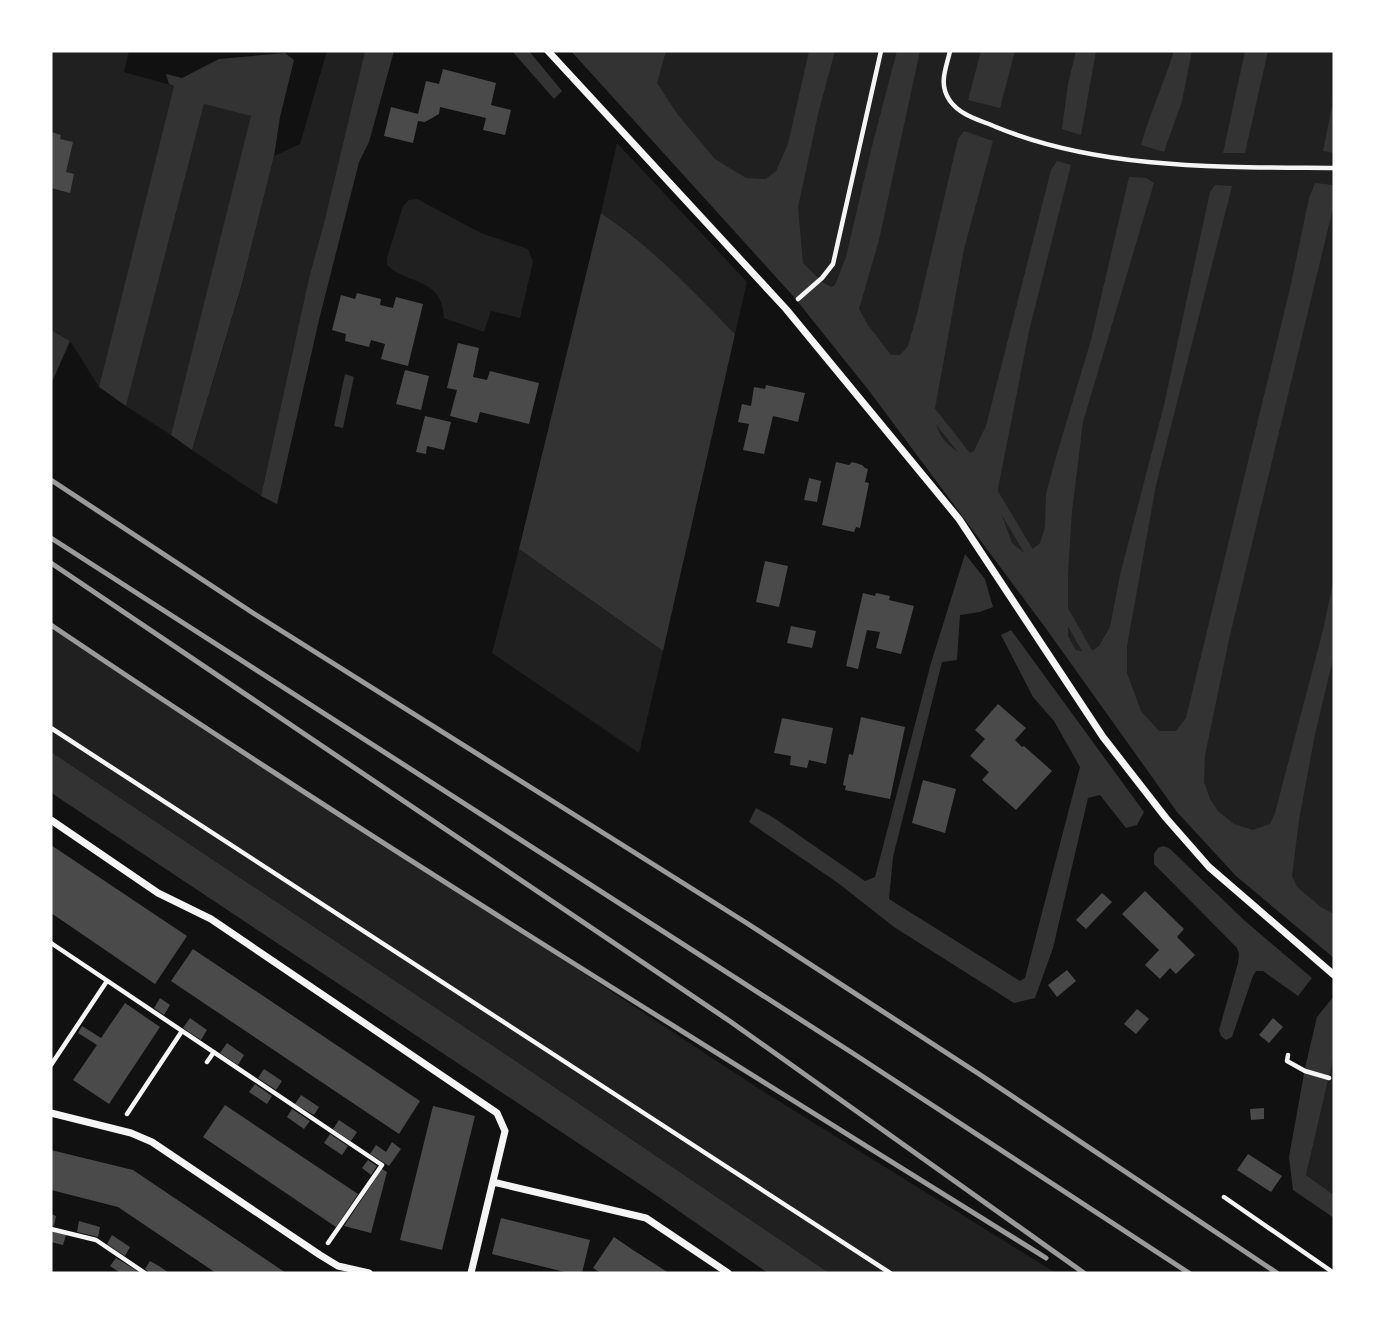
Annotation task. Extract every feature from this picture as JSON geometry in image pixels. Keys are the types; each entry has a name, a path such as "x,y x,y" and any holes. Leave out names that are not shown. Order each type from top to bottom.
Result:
{"street":[{"path":"548,51 786,309 959,519 1103,737 1166,818 1209,867 1334,975"},
{"path":"51,820 158,893 211,919 498,1113 505,1131 471,1273"},
{"path":"51,1113 131,1133 152,1142 338,1266 369,1273"},
{"path":"493,1182 646,1218 728,1273"}],"path":[{"path":"796,301 822,278 833,264 881,51"},
{"path":"950,51 942,84 949,100 962,113 1042,144 1150,163 1334,169"},
{"path":"51,728 890,1273"},
{"path":"51,943 382,1165 320,1255"},
{"path":"51,1065 107,981"},
{"path":"116,1129 183,1031"},
{"path":"207,1062 214,1052"},
{"path":"1288,1055 1287,1061 1329,1078"},
{"path":"1224,1197 1334,1273"},
{"path":"51,1229 96,1240 145,1273"}],"shaded area":[{"path":"51,51 129,51 124,72 174,86 99,387 70,341 51,330"},
{"path":"327,51 365,51 309,278 261,496 192,450 242,285 274,156 300,144"},
{"path":"365,51 394,51 369,142 359,162 277,504 261,496 309,278"},
{"path":"512,51 529,51 562,91 554,99"},
{"path":"571,51 1334,51 1334,935 1287,909 1076,650 785,269"},
{"path":"571,51 666,51 657,83 678,115 715,159 746,178 766,179 776,171 788,144 809,51 835,51 798,207 803,263 831,287 835,285 846,257 897,51 920,51 879,240 859,309 891,355 900,355 908,346 917,314 958,139 964,131 993,141 964,249 934,414 943,439 964,456 974,451 986,426 1051,170 1057,161 1071,165 1029,331 996,499 1012,543 1023,552 1029,552 1040,543 1045,527 1046,494 1091,340 1129,177 1146,178 1154,183 1083,422 1072,511 1068,636 1076,650 1089,653 1099,646 1110,627 1120,575 1164,405 1210,192 1215,185 1232,186 1156,485 1127,646 1127,673 1141,711 1159,731 1176,731 1186,718 1291,284 1309,198 1315,183 1334,185 1334,204 1230,635 1205,755 1204,782 1218,811 1234,824 1253,830 1270,824 1323,630 1334,579 1334,655 1315,734 1292,876 1297,887 1334,914 1334,958 1236,876 1177,812 1047,630 870,392 794,297"},
{"path":"981,51 1015,51 1000,108 968,100"},
{"path":"1076,51 1096,51 1081,135 1062,129"},
{"path":"1174,51 1192,51 1182,101 1164,152 1141,145"},
{"path":"1245,51 1268,51 1245,153 1223,153"},
{"path":"285,53 294,60 274,156 242,284 192,450 171,435 251,116 204,104 126,406 99,387 174,86 169,84 166,74 182,78 219,59"},
{"path":"1334,97 1334,153 1323,151"},
{"path":"204,104 252,116 171,435 126,406"},
{"path":"617,143 747,282 735,334 655,255 601,213"},
{"path":"417,199 481,233 528,249 533,262 520,318 491,311 484,332 444,318 442,305 431,289 387,265 403,206 409,200"},
{"path":"601,213 655,255 735,334 663,651 519,549"},
{"path":"51,330 70,341 52,382 51,381"},
{"path":"345,374 354,377 343,428 334,426"},
{"path":"519,549 663,651 639,753 492,653"},
{"path":"965,554 985,579 993,607 960,615 957,660 942,662 893,857 889,899 1020,981 1025,978 1080,767 1054,721 1033,697 1001,635 1011,630 1144,812 1137,825 1126,828 1100,795 1088,798 1053,948 1035,998 1014,1003 894,927 838,883 749,822 756,808 865,881 875,877 931,663"},
{"path":"51,623 764,1092 1056,1273 829,1273 51,752"},
{"path":"51,752 829,1273 768,1273 650,1191 56,796 51,792"},
{"path":"1163,846 1169,848 1244,920 1312,978 1298,996 1263,971 1256,971 1232,1037 1226,1040 1219,1030 1239,954 1237,948 1154,864 1154,854"},
{"path":"1334,996 1334,1055 1306,1175 1334,1195 1334,1218 1293,1190 1289,1157 1317,1017"},
{"path":"1334,1055 1334,1195 1306,1175"}],"building":[{"path":"443,69 496,83 491,105 511,110 505,135 483,130 486,118 440,107 439,114 425,122 418,121 413,143 384,136 391,107 418,114 426,81 439,84"},
{"path":"51,132 61,135 60,139 73,142 66,172 74,174 70,193 51,188"},
{"path":"357,293 381,299 380,305 393,308 396,297 423,304 408,366 381,359 385,344 371,340 369,347 345,341 346,334 332,330 341,295 355,299"},
{"path":"458,343 479,348 473,377 487,380 490,371 539,383 529,424 480,412 477,423 450,416 457,390 447,388"},
{"path":"405,370 429,376 421,410 396,404"},
{"path":"766,385 805,393 798,422 773,416 764,454 743,450 749,424 738,422 742,404 751,406 754,387 765,389"},
{"path":"425,416 451,422 444,450 427,446 426,454 416,452"},
{"path":"836,462 849,465 852,462 868,469 865,482 869,483 860,528 856,527 854,532 822,525"},
{"path":"809,478 821,481 817,502 804,500"},
{"path":"765,561 788,566 779,607 756,602"},
{"path":"863,593 890,596 889,600 914,606 901,654 876,648 880,632 867,630 858,669 846,666"},
{"path":"791,626 816,631 812,648 787,643"},
{"path":"998,704 1026,728 1015,740 1052,771 1016,810 982,780 989,772 970,756 985,739 975,730"},
{"path":"861,717 905,727 890,799 845,790 846,786 843,785 849,754 853,755"},
{"path":"782,718 833,728 826,764 809,760 807,768 790,765 791,756 774,753"},
{"path":"923,780 956,789 945,833 912,823"},
{"path":"51,845 187,936 155,984 51,913"},
{"path":"1145,891 1184,929 1177,937 1195,955 1176,974 1170,968 1160,979 1145,965 1159,950 1122,914"},
{"path":"1102,893 1112,902 1086,929 1076,920"},
{"path":"193,949 420,1101 399,1134 171,981"},
{"path":"1067,970 1076,981 1057,997 1048,985"},
{"path":"160,998 170,1005 164,1015 154,1008"},
{"path":"125,1003 160,1027 109,1104 73,1080 97,1045 78,1033 82,1026 101,1038"},
{"path":"1137,1009 1149,1019 1136,1034 1124,1024"},
{"path":"190,1018 207,1030 201,1040 183,1028"},
{"path":"1273,1018 1283,1027 1269,1043 1259,1035"},
{"path":"227,1043 244,1055 238,1065 220,1053"},
{"path":"264,1069 282,1081 276,1090 258,1078"},
{"path":"255,1084 272,1096 267,1104 249,1092"},
{"path":"301,1095 319,1107 314,1115 295,1104"},
{"path":"225,1105 358,1194 336,1227 203,1137"},
{"path":"433,1106 475,1116 442,1250 400,1240"},
{"path":"1264,1108 1264,1119 1251,1120 1250,1109"},
{"path":"292,1109 310,1121 304,1129 287,1117"},
{"path":"339,1120 357,1132 351,1141 333,1129"},
{"path":"330,1134 348,1146 342,1155 324,1143"},
{"path":"392,1142 401,1149 389,1166 370,1154 376,1145 386,1152"},
{"path":"51,1150 133,1170 286,1273 216,1273 118,1207 51,1190"},
{"path":"1248,1154 1282,1176 1271,1192 1237,1170"},
{"path":"368,1160 377,1166 371,1175 362,1168"},
{"path":"382,1169 387,1172 371,1233 344,1226"},
{"path":"51,1214 56,1216 54,1226 51,1225"},
{"path":"501,1218 590,1240 582,1273 569,1273 492,1254"},
{"path":"79,1221 100,1227 98,1237 77,1232"},
{"path":"51,1231 66,1235 63,1245 51,1242"},
{"path":"112,1235 130,1247 125,1256 107,1244"},
{"path":"614,1237 669,1273 601,1273 593,1268"},
{"path":"116,1258 139,1273 119,1272 110,1266"},
{"path":"150,1261 169,1273 150,1273 145,1269"}],"waterway":[{"path":"928,407 973,464"},
{"path":"992,490 1035,562"},
{"path":"1062,607 1093,661"}],"railway":[{"path":"51,480 253,613 745,922 1277,1273"},
{"path":"51,538 854,1054 1189,1273"},
{"path":"51,563 731,1022 1084,1273"},
{"path":"51,625 421,867 1046,1258"}]}
